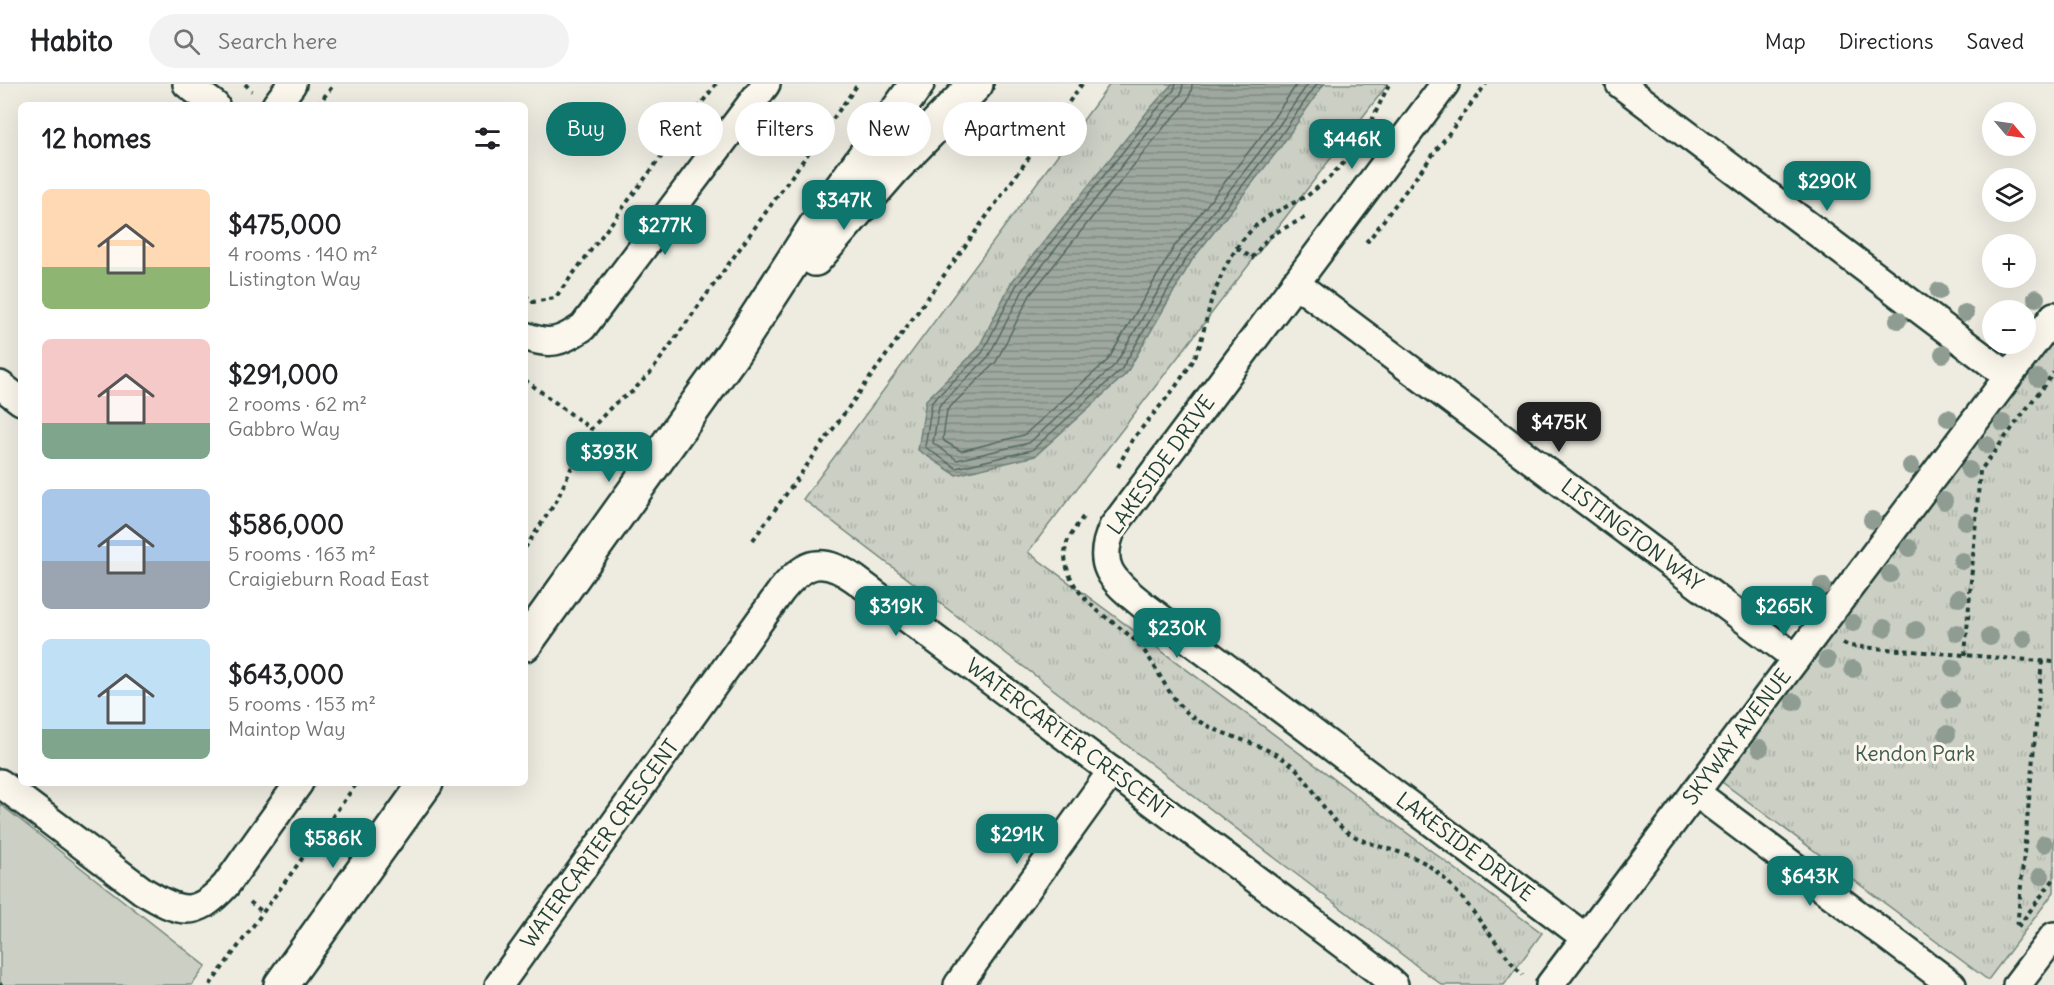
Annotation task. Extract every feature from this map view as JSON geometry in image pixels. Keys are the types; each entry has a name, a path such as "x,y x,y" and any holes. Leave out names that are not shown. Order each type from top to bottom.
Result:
{"main road":[{"path":"528,640 734,352 831,204 917,84"},
{"path":"734,352 893,169 976,84"},
{"path":"281,985 424,786"}],"street":[{"path":"188,84 211,102"},
{"path":"278,102 292,84"},
{"path":"528,337 538,341 555,342 582,327 766,84"},
{"name":"LAKESIDE DRIVE","path":"1445,84 1113,527 1106,542 1104,554 1109,571 1119,586 1586,938"},
{"path":"1620,84 2008,376"},
{"name":"LISTINGTON WAY","path":"1295,283 1796,658"},
{"name":"SKYWAY AVENUE","path":"1550,985 2054,316"},
{"path":"0,385 18,399"},
{"name":"WATERCARTER CRESCENT","path":"499,985 781,591 792,578 811,565 831,566 847,573 1394,985"},
{"path":"958,985 1112,771"},
{"path":"0,783 143,891 165,904 190,909 201,907 213,899 226,885 297,786"},
{"path":"1695,792 1952,985"},
{"path":"2017,985 2054,936"}],"path":[{"path":"320,102 333,84"},
{"path":"528,298 533,302 555,298 716,84"},
{"path":"528,544 557,500 591,429 614,404 632,392 651,372 858,84"},
{"path":"753,540 1082,84"},
{"path":"1237,248 1254,227 1270,215 1307,196 1349,157 1365,135 1389,84"},
{"path":"528,304 531,300"},
{"path":"1965,655 1980,471 2054,372"},
{"path":"528,382 591,429"},
{"path":"1821,626 1848,646 2054,662"},
{"path":"2042,661 2018,928 2054,879"},
{"path":"210,985 355,786"}],"green space":[{"path":"1110,84 1388,84 1028,552 1542,933 1504,985 1442,985 803,499 1057,156 1087,156 1087,115"},
{"name":"Kendon Park","path":"2054,335 2054,892 1988,980 1722,782"},
{"path":"0,804 206,966 192,985 0,985"}],"water":[{"path":"1172,84 1324,84 1279,149 1192,260 1126,374 1035,456 956,475 918,450 926,400 978,349 1011,283"}]}
